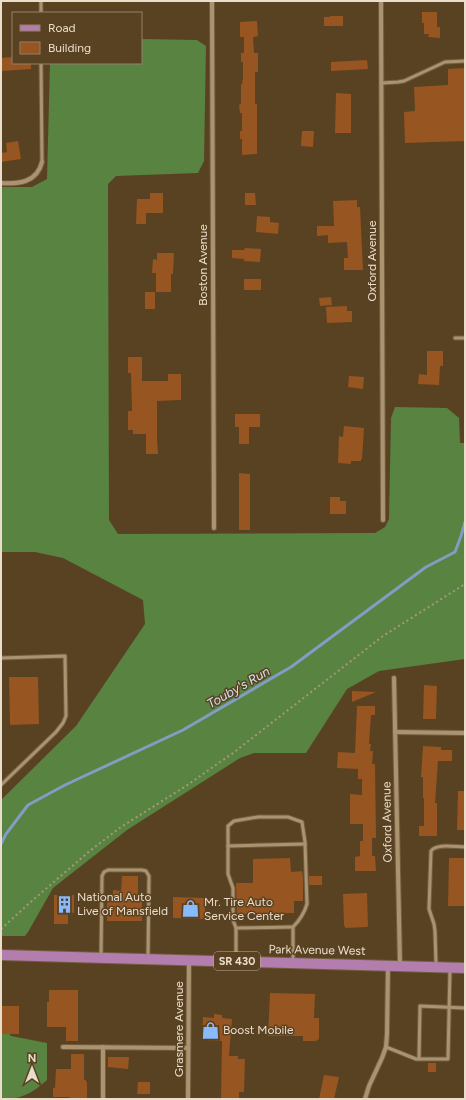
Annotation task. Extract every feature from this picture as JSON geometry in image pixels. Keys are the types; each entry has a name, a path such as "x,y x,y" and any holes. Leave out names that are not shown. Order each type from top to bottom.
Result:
{"main road":[{"name":"Park Avenue West","path":"5,955 465,968"}],"street":[{"name":"Boston Avenue","path":"212,1 214,528"},
{"name":"Oxford Avenue","path":"381,1 383,520"},
{"path":"1,183 14,184 25,181 37,173 41,168 42,162"},
{"name":"Oxford Avenue","path":"394,678 400,966"},
{"path":"395,732 465,733"},
{"name":"Grasmere Avenue","path":"188,1099 189,960"},
{"path":"365,1099 368,1086 386,1047 388,965"},
{"path":"64,1047 188,1048"},
{"path":"103,1047 103,1099"}],"lane":[{"path":"41,1 41,12"},
{"path":"382,83 404,81 445,62 465,61"},
{"path":"41,64 42,162"},
{"path":"455,338 465,338"},
{"path":"1,658 65,656 66,716 56,732 1,785"},
{"path":"236,961 236,928 233,920 233,888 228,874 228,826 234,821 258,817 288,817 302,822 305,844 306,904 301,918 293,927 293,963"},
{"path":"228,846 305,844"},
{"path":"436,967 435,931 429,910 431,851 433,848 438,846 465,847"},
{"path":"101,958 102,876 104,872 108,870 142,870 149,876 148,959"},
{"path":"236,928 293,927"},
{"path":"386,1047 419,1059 448,1060 450,967"},
{"path":"419,1059 420,1006 465,1008"}],"path":[{"path":"1,929 91,850 121,827 233,754 383,636 465,584"}],"green space":[{"path":"142,39 197,40 206,46 204,161 198,173 116,176 108,184 109,520 118,534 375,533 385,527 389,519 391,418 395,407 447,408 459,418 460,443 465,443 465,659 379,671 347,689 306,753 254,753 240,758 127,830 53,888 25,936 1,936 1,800 76,726 145,624 143,600 63,558 35,552 1,552 1,187 32,187 47,179 50,64 142,64"},
{"path":"1,1024 11,1036 47,1043 47,1080 36,1089 21,1097 1,1099"}],"building":[{"path":"422,12 437,12 437,27 440,27 440,38 428,37 429,34 424,34"},
{"path":"343,16 343,26 324,26 324,17"},
{"path":"257,21 258,36 253,37 254,53 258,53 258,72 255,72 255,104 257,104 257,154 242,155 242,139 240,139 240,131 242,131 242,113 240,113 239,105 241,104 241,84 243,78 243,62 241,62 241,53 244,53 244,37 240,37 240,22"},
{"path":"12,57 12,64 31,64 31,69 2,71 1,58"},
{"path":"367,60 368,69 331,71 331,62"},
{"path":"465,68 465,141 405,143 404,112 415,111 414,87 448,85 448,69"},
{"path":"336,93 351,94 351,133 335,133"},
{"path":"302,131 314,131 313,147 301,146"},
{"path":"18,141 21,159 1,162 1,153 7,152 6,143"},
{"path":"150,193 163,193 163,213 146,213 146,224 136,224 137,199 150,199"},
{"path":"245,193 255,193 256,205 245,205"},
{"path":"357,200 357,207 360,207 363,270 344,270 344,258 348,258 347,242 328,243 328,235 317,236 317,226 334,226 333,201"},
{"path":"257,216 270,217 270,222 279,223 278,234 256,232"},
{"path":"245,248 261,249 260,262 244,261 244,259 232,258 232,250 244,250"},
{"path":"157,253 174,253 173,274 171,274 171,292 156,292 156,273 152,273 153,259 157,260"},
{"path":"244,279 261,279 261,290 244,290"},
{"path":"145,292 155,292 155,309 145,309"},
{"path":"331,297 332,305 320,306 319,298"},
{"path":"347,306 347,311 352,311 352,322 327,323 326,307"},
{"path":"427,351 443,351 443,366 440,366 439,385 418,384 419,374 427,375"},
{"path":"128,357 142,357 142,381 168,381 168,374 181,374 181,400 157,401 158,454 146,454 146,434 133,434 133,430 128,430 128,411 132,411 131,373 128,373"},
{"path":"349,376 364,377 363,389 348,387"},
{"path":"235,414 260,414 260,427 249,427 249,444 239,444 239,427 235,427"},
{"path":"344,426 364,428 361,461 351,461 351,464 338,463 339,436 343,437"},
{"path":"239,473 250,474 250,530 239,530"},
{"path":"330,497 340,497 340,501 346,501 346,514 330,514"},
{"path":"9,677 38,677 39,724 10,725"},
{"path":"424,685 437,686 436,719 423,719"},
{"path":"352,691 376,692 352,702"},
{"path":"357,706 375,706 375,715 371,715 369,744 371,744 370,751 373,751 372,764 375,764 376,838 372,838 372,856 375,856 376,871 355,871 355,857 360,856 360,841 363,841 363,824 350,824 350,794 362,795 362,779 358,779 358,769 337,768 338,752 355,753"},
{"path":"423,746 441,747 441,750 452,750 452,761 438,761 435,803 437,803 437,836 419,836 419,826 424,826 423,777 421,777"},
{"path":"458,791 465,791 465,830 457,830"},
{"path":"290,858 291,872 302,871 303,877 303,901 294,901 294,913 237,914 236,883 253,883 253,859"},
{"path":"449,858 465,858 465,906 448,906"},
{"path":"122,876 138,876 138,895 142,895 142,921 107,921 107,894 113,894 113,890 121,891"},
{"path":"309,876 322,876 322,885 309,885"},
{"path":"367,893 368,926 345,928 343,894"},
{"name":"National Auto Live of Mansfield","path":"54,895 74,895 74,913 68,912 68,924 54,924"},
{"path":"173,897 205,898 205,919 173,918"},
{"path":"49,990 78,990 78,1041 66,1041 66,1027 47,1027 47,1002 49,1002"},
{"path":"270,993 315,994 314,1018 319,1018 319,1039 316,1041 303,1041 303,1036 268,1036"},
{"path":"1,1006 19,1006 19,1034 1,1034"},
{"path":"214,1014 222,1015 222,1018 232,1019 229,1056 238,1056 238,1059 245,1059 244,1092 239,1092 239,1099 221,1099 222,1041 202,1040 203,1017 214,1018"},
{"path":"71,1054 84,1054 84,1080 87,1082 87,1099 53,1097 56,1069 71,1069"},
{"path":"108,1057 129,1057 128,1069 108,1067"},
{"path":"428,1063 436,1063 436,1072 428,1072"},
{"path":"324,1075 339,1077 334,1099 319,1099"},
{"path":"138,1082 150,1082 150,1094 137,1094"}],"waterway":[{"name":"Touby's Run","path":"1,844 6,834 28,805 65,785 183,730 291,667 426,567 455,552 465,522"}],"place":[{"name":"National Auto Live of Mansfield","path":"64,904"},
{"name":"Mr. Tire Auto Service Center","path":"191,909"},
{"name":"Boost Mobile","path":"210,1030"}]}
